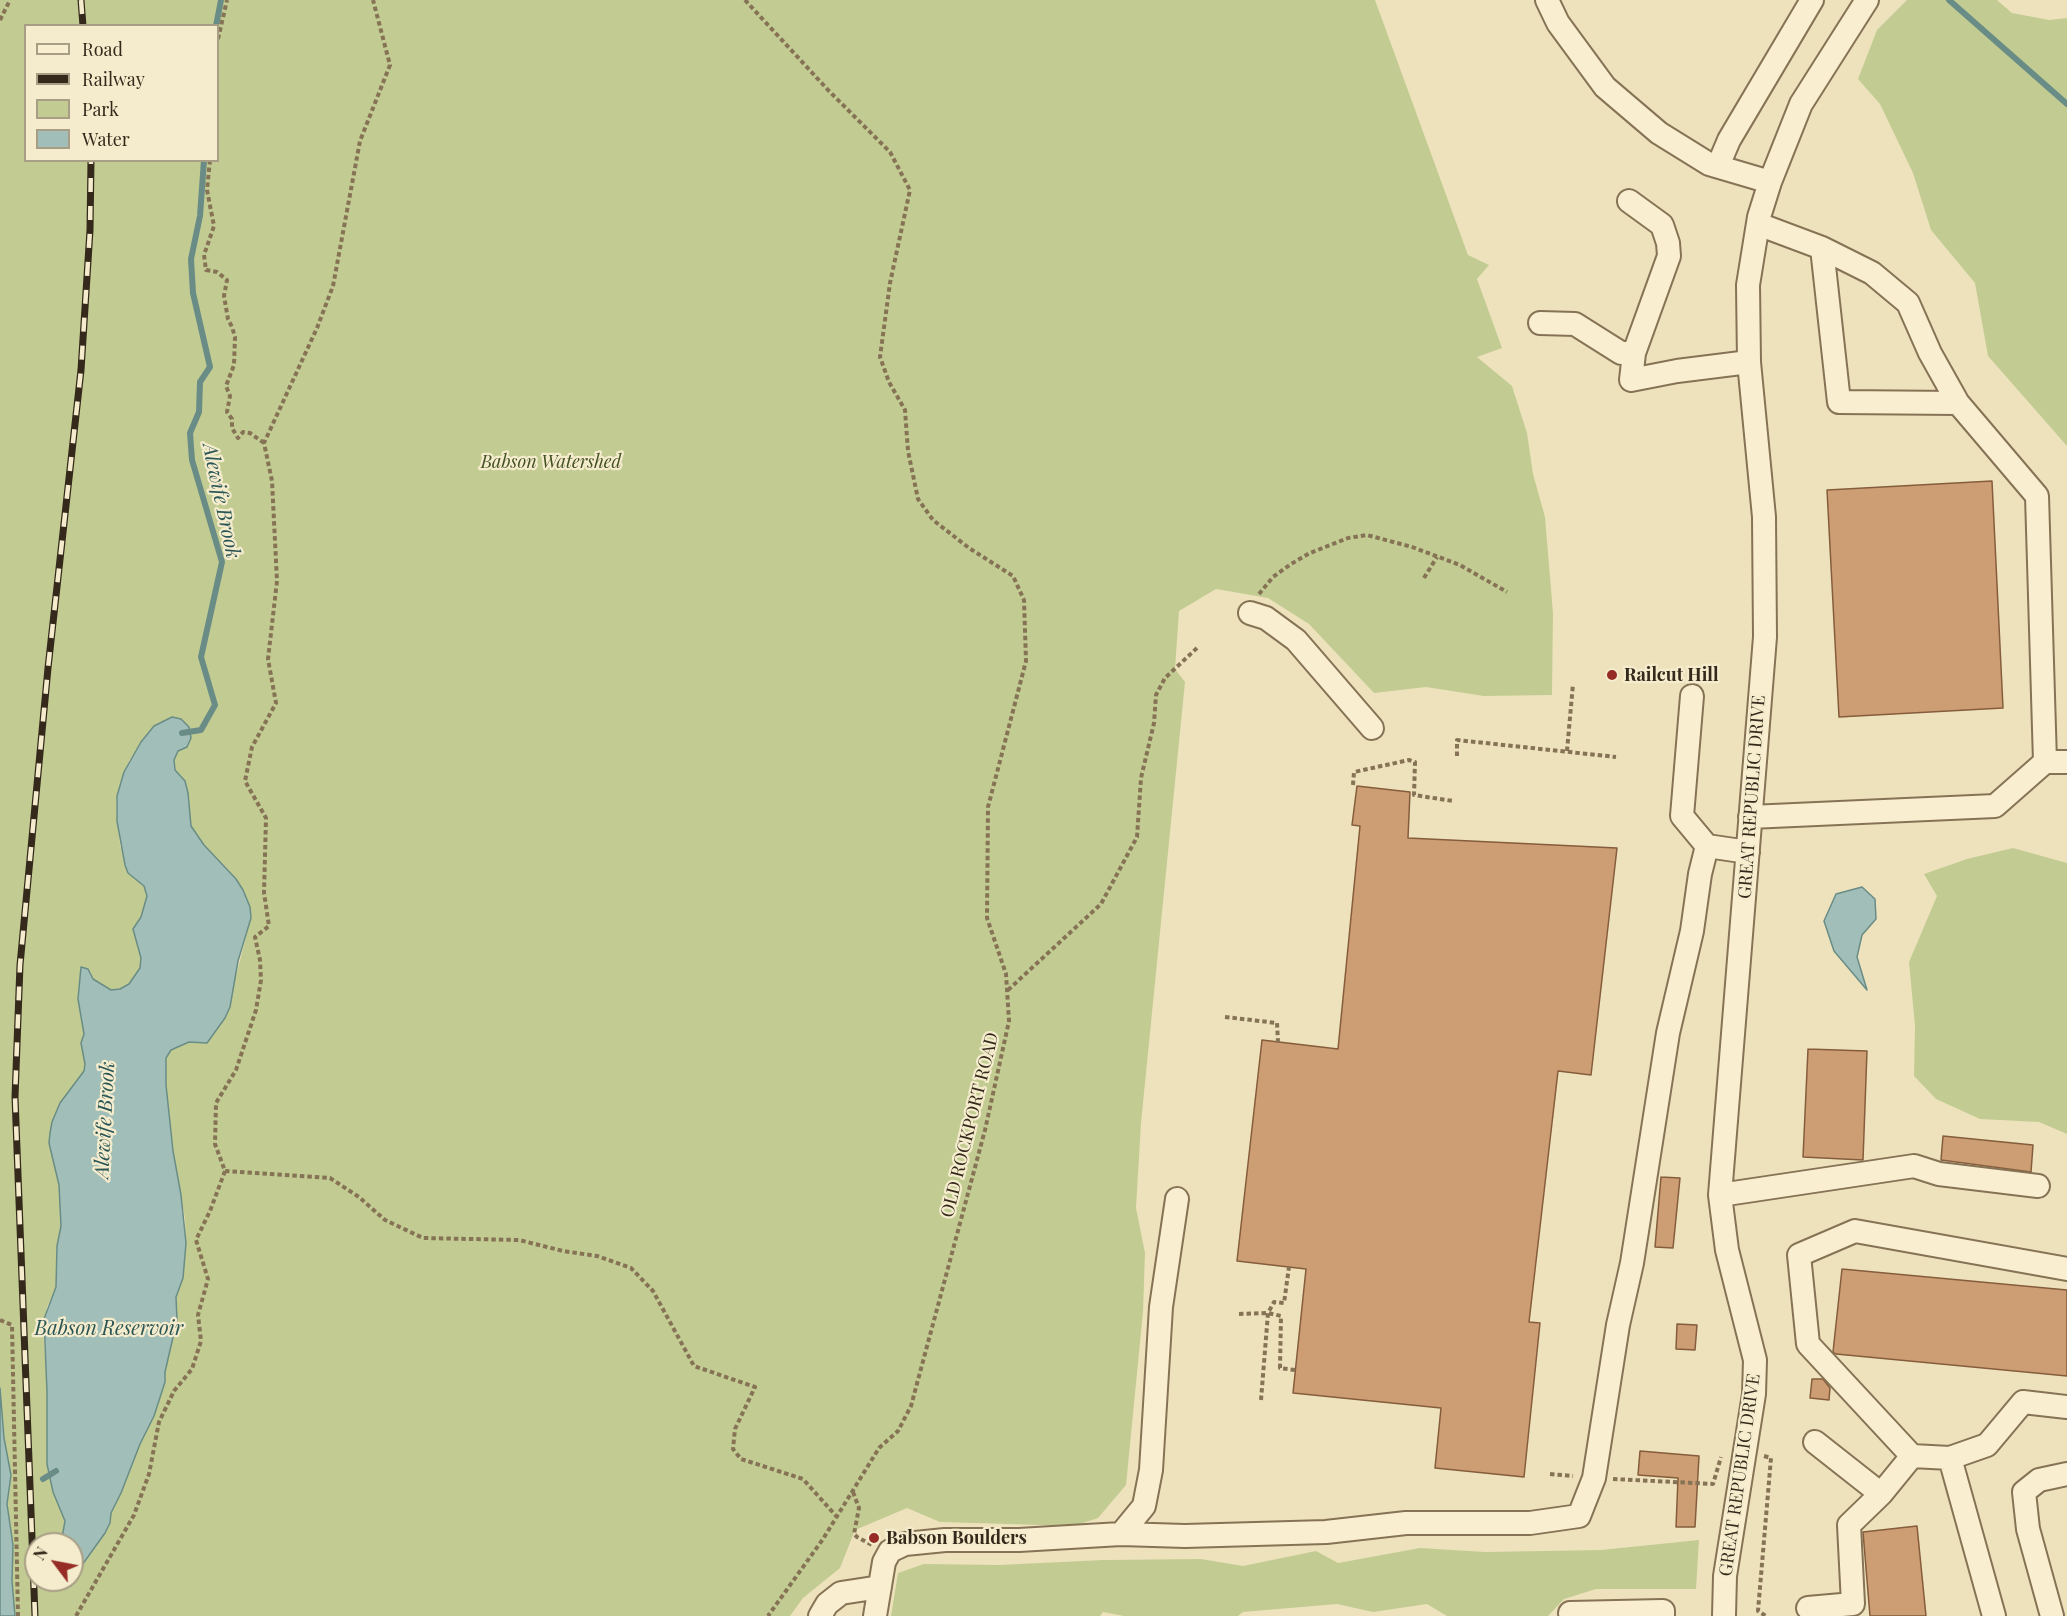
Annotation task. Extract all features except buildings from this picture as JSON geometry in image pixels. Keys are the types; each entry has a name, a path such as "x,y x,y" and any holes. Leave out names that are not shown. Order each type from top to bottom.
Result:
{"street":[{"path":"1547,0 1558,23 1605,87 1659,133 1709,164 1770,182"},
{"path":"1718,166 1730,140 1812,0"},
{"name":"GREAT REPUBLIC DRIVE","path":"1724,1616 1725,1576 1754,1395 1755,1360 1727,1250 1720,1195 1765,626 1764,517 1749,362 1748,285 1758,224 1770,182 1801,104 1867,0"},
{"path":"1629,201 1662,225 1668,243 1669,256 1634,353 1631,380 1677,371 1749,362"},
{"path":"1758,224 1822,248 1872,273 1908,303 1930,353 1958,403 2037,496 2044,762"},
{"path":"1822,248 1839,402 1958,403"},
{"path":"1540,323 1575,324 1621,353 1634,353"},
{"path":"1250,614 1266,618 1296,640 1372,728"},
{"path":"1692,696 1682,816 1707,846 1748,852"},
{"path":"1750,817 1995,806 2044,762 2067,762"},
{"path":"875,1616 884,1562 890,1551 905,1544 945,1540 1019,1540 1121,1534 1196,1536 1326,1532 1406,1523 1530,1523 1579,1516 1594,1478 1616,1336 1632,1263 1668,1033 1692,931 1700,874 1707,846"},
{"path":"1720,1195 1914,1166 1939,1174 2038,1186"},
{"path":"1121,1534 1144,1506 1151,1470 1161,1307 1177,1199"},
{"path":"2067,1269 1855,1231 1799,1255 1808,1344 1912,1456 1950,1458 1988,1445 2023,1402 2067,1407"},
{"path":"1815,1442 1881,1494"},
{"path":"1809,1608 1853,1604 1848,1525 1881,1494 1912,1456"},
{"path":"1950,1458 1994,1616"},
{"path":"2052,1616 2028,1529 2024,1492 2039,1479 2067,1473"},
{"path":"820,1616 827,1604 841,1593 880,1587"},
{"path":"1570,1613 1663,1611 1663,1616"}],"path":[{"path":"0,20 10,0"},
{"path":"219,35 227,0"},
{"path":"76,1616 134,1515 149,1474 159,1422 174,1391 192,1369 201,1341 198,1315 208,1279 196,1240 225,1171 215,1144 216,1103 236,1070 256,1010 261,980 255,937 269,926 264,893 266,818 244,781 252,747 276,702 268,659 277,582 272,481 264,443 317,328 333,286 360,141 390,65 373,0"},
{"name":"OLD ROCKPORT ROAD","path":"745,0 828,90 890,152 910,190 890,283 880,357 889,382 905,410 908,451 918,499 933,520 969,548 1013,576 1024,600 1026,661 988,807 987,918 1006,974 1009,1021 985,1130 911,1406 898,1431 879,1448 837,1517 768,1616"},
{"path":"210,162 207,190 214,226 204,255 206,270 217,272 227,280 224,296 228,319 235,337 234,365 226,386 230,396 227,412 238,438 243,432 250,433 264,443"},
{"path":"1250,614 1260,592 1273,577 1291,564 1310,553 1348,538 1367,535 1412,547 1460,566 1508,592"},
{"path":"1424,578 1437,557"},
{"path":"1007,990 1101,904 1137,837 1141,778 1154,723 1156,695 1165,678 1197,648"},
{"path":"1567,751 1573,684"},
{"path":"1457,756 1457,740 1616,758"},
{"path":"1353,785 1354,772 1409,760 1415,762 1414,795 1453,801"},
{"path":"1225,1017 1277,1023 1278,1042"},
{"path":"225,1171 330,1178 359,1197 385,1221 423,1238 519,1240 563,1251 597,1256 631,1268 653,1292 694,1366 755,1387 735,1429 733,1449 741,1459 803,1479 837,1517"},
{"path":"1261,1400 1268,1312 1274,1302 1284,1303 1289,1267"},
{"path":"1239,1314 1268,1312 1281,1316 1280,1368 1295,1370"},
{"path":"0,1320 12,1325 18,1616"},
{"path":"1550,1474 1713,1484 1723,1450 1745,1450 1771,1458 1758,1611 1766,1616"},
{"path":"853,1492 859,1508 854,1534 866,1542 890,1551"}],"green space":[{"name":"Babson Watershed","path":"0,0 1375,0 1468,255 1489,265 1477,279 1502,348 1477,357 1512,386 1527,433 1533,474 1545,517 1553,613 1552,695 1484,696 1426,687 1374,693 1309,624 1268,598 1216,589 1179,611 1175,669 1185,682 1141,1123 1136,1208 1145,1253 1143,1312 1126,1485 1098,1518 1074,1526 940,1522 907,1508 855,1530 840,1568 803,1598 790,1616 15,1616 12,1581 13,1545 7,1504 11,1475 4,1438 0,1388","holes":["154,726 187,747 178,751 174,760 175,770 185,781 191,826 226,870 251,918 225,1018 207,1043 189,1042 171,1050 166,1058 166,1085 173,1151 185,1219 186,1243 183,1278 176,1297 177,1320 165,1372 165,1382 154,1416 111,1513 110,1523 84,1563 84,1592 24,1592 24,1532 63,1532 65,1521 53,1492 47,1464 47,1381 43,1330 47,1307 56,1287 57,1246 61,1226 59,1185 49,1143 52,1122 60,1103 84,1071 81,1043 84,1034 78,999 81,967 93,979 111,990 120,989 129,984 140,968 141,958 133,929 141,917 147,896 144,886 129,873 120,845 117,796 129,761"]},
{"path":"1907,0 1997,0 2012,13 2049,20 2067,18 2067,446 1988,356 1975,283 1931,230 1913,173 1880,104 1858,79 1877,30"},
{"path":"2013,848 2067,863 2067,1134 2039,1122 1980,1119 1936,1099 1914,1076 1915,1026 1909,962 1937,896 1924,874 1967,859"},
{"path":"1699,1540 1696,1589 1596,1589 1564,1599 1548,1616 1447,1616 1427,1604 1373,1612 1337,1604 1243,1612 1238,1616 1124,1616 1103,1612 1100,1616 891,1616 898,1573 924,1564 999,1565 1103,1560 1201,1559 1243,1566 1316,1551 1338,1563 1420,1548 1485,1552 1601,1550"}],"water":[{"name":"Babson Reservoir","path":"172,717 181,719 189,727 191,738 187,747 178,751 174,760 175,770 185,781 191,826 204,845 236,879 250,907 251,918 238,961 230,1007 225,1018 207,1043 189,1042 171,1050 166,1058 166,1085 173,1151 186,1243 183,1278 176,1297 177,1320 165,1372 165,1382 154,1416 111,1513 110,1523 84,1562 84,1532 63,1532 65,1521 53,1492 47,1464 44,1319 56,1287 57,1246 61,1226 59,1185 49,1143 52,1122 60,1103 84,1071 81,1043 84,1034 78,999 81,967 88,969 93,979 111,990 120,989 129,984 140,968 141,958 133,929 141,917 147,896 144,886 128,873 125,865 117,821 117,796 124,772 141,742 154,726"},
{"path":"1862,887 1875,899 1876,919 1862,935 1857,957 1867,990 1834,951 1824,921 1836,894"},
{"path":"0,1388 4,1438 11,1475 7,1504 13,1545 12,1581 15,1616 0,1616"}],"waterway":[{"name":"Alewife Brook","path":"216,24 221,0"},
{"path":"1949,0 2067,104"},
{"name":"Alewife Brook","path":"182,733 201,730 215,705 201,657 222,562 192,460 190,433 199,412 200,382 210,367 193,293 191,259 200,216 204,162"},
{"name":"Alewife Brook","path":"43,1479 56,1471"}],"railway":[{"path":"81,0 83,24"},
{"path":"35,1616 15,1097 20,965 48,668 81,370 90,230 91,162"}],"place":[{"name":"Railcut Hill","path":"1612,675"},
{"name":"Babson Boulders","path":"874,1538"}]}
